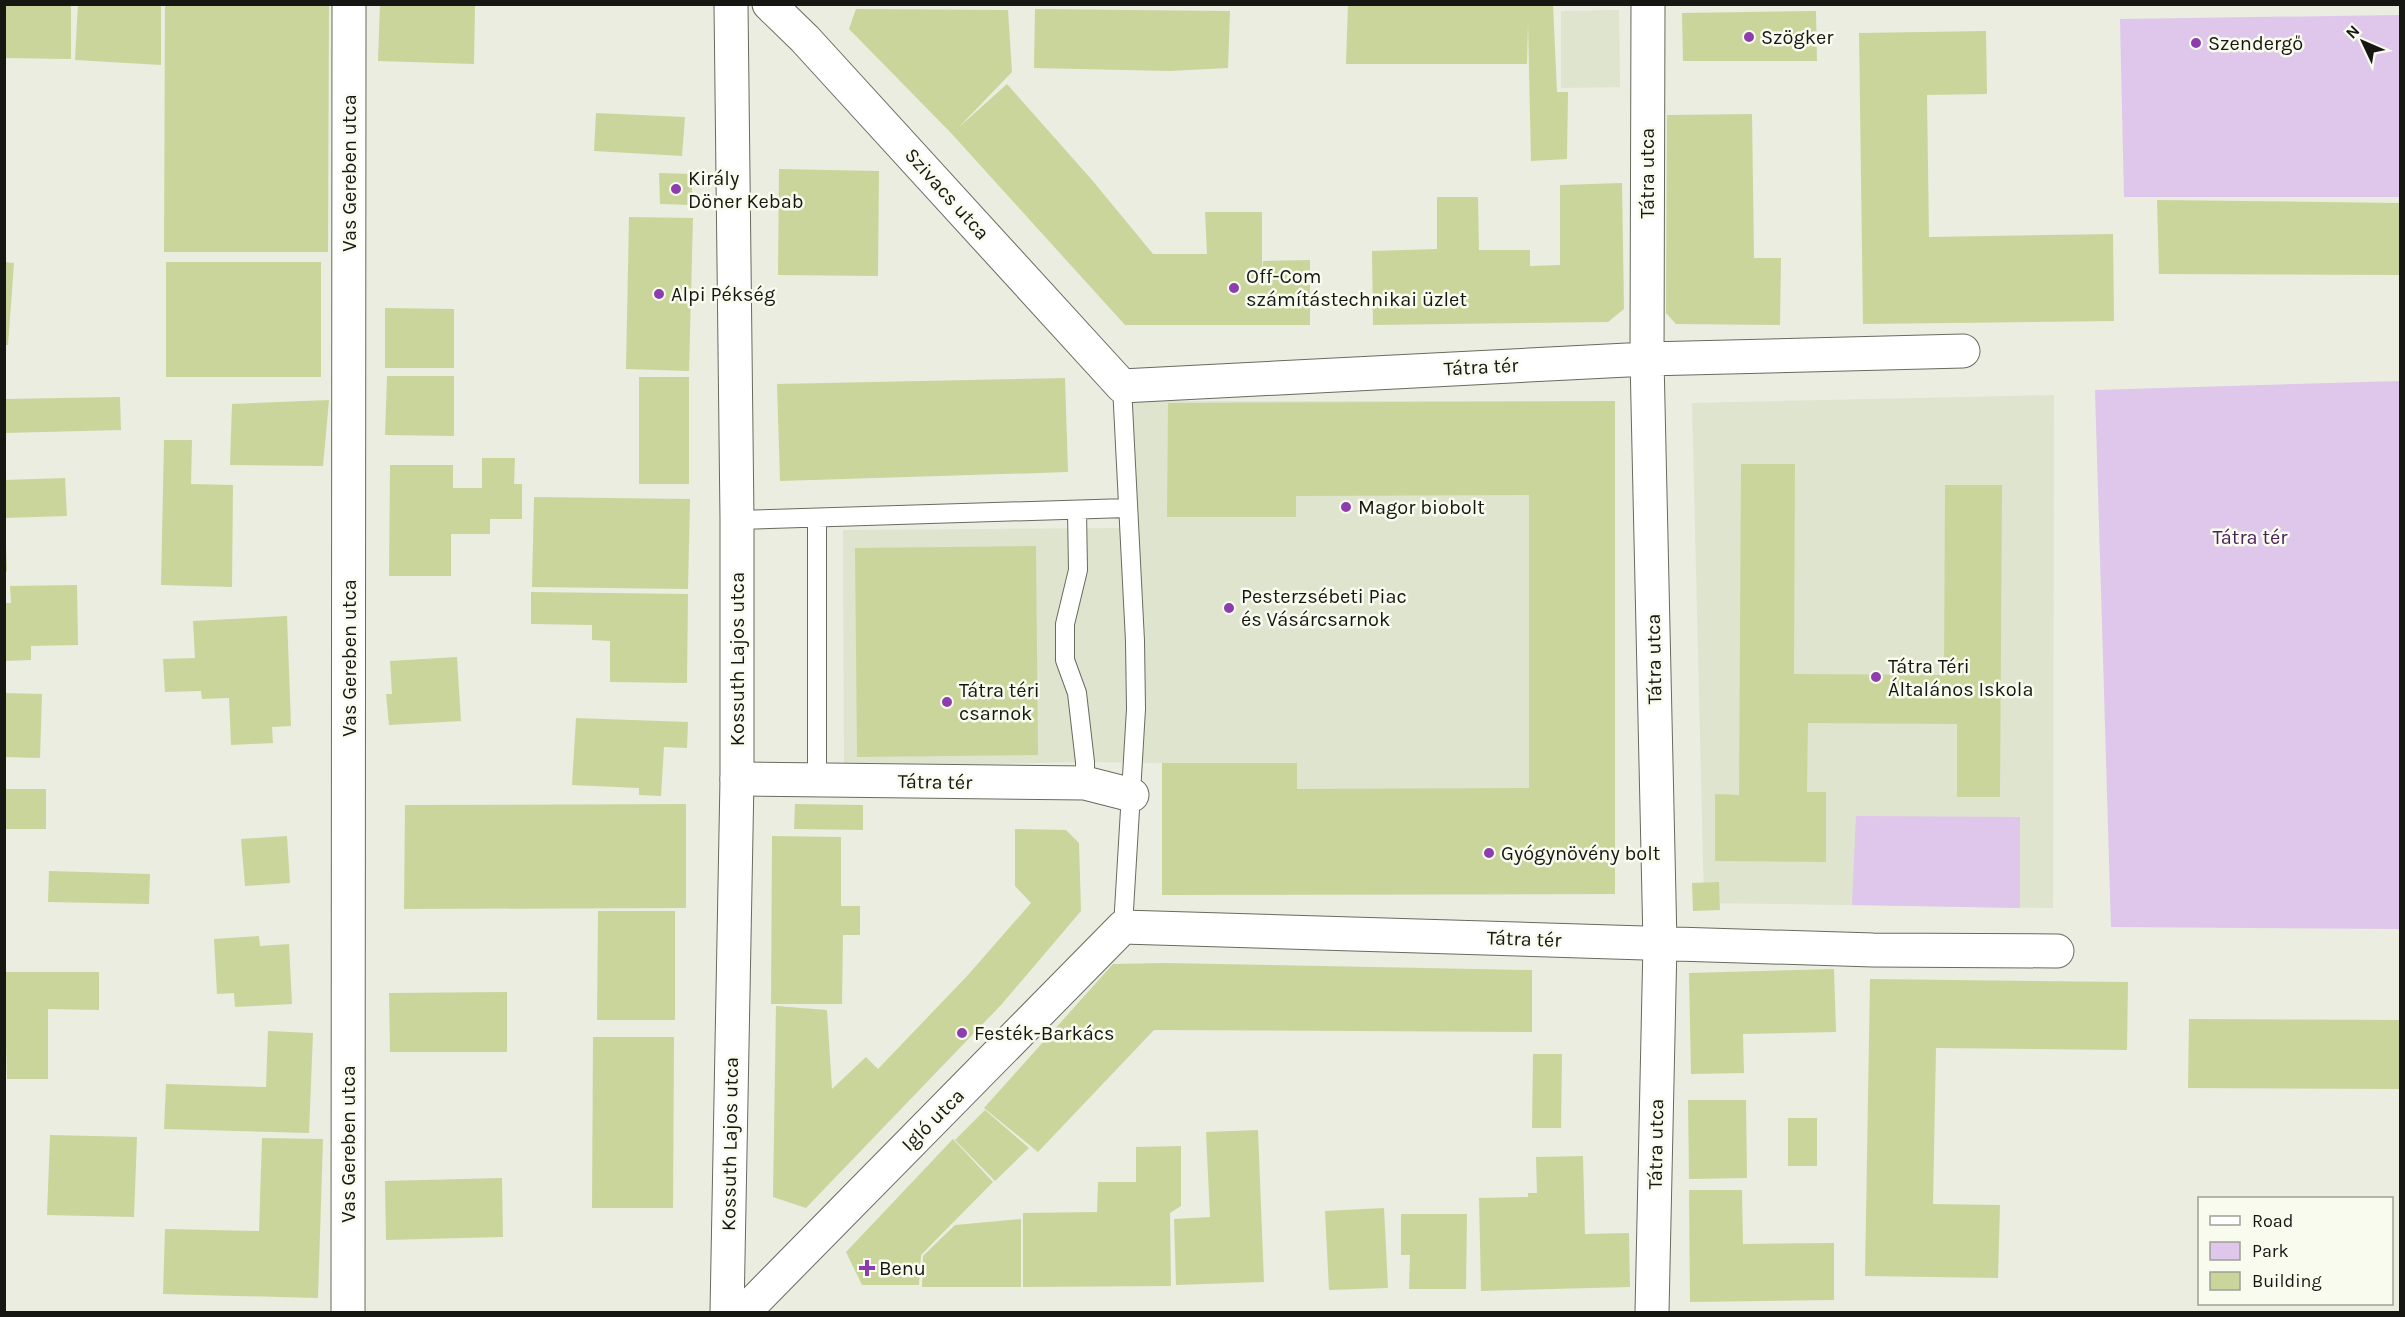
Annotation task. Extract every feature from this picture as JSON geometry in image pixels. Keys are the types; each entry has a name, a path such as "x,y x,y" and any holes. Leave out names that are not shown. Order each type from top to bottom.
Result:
{"street":[{"name":"Vas Gereben utca","path":"348,1312 349,4"},
{"name":"Kossuth Lajos utca","path":"727,1312 737,779 737,520 731,4"},
{"name":"Szivacs utca","path":"769,4 805,39 1122,386"},
{"name":"Tátra utca","path":"1648,4 1647,359 1667,399 1676,867 1660,943 1652,1312"},
{"name":"Tátra tér","path":"1122,386 1647,359 1963,351"},
{"name":"Tátra tér","path":"737,779 1085,783 1132,795"},
{"name":"Tátra tér","path":"1123,927 1873,950 2056,951"},
{"name":"Igló utca","path":"744,1312 1123,927"}],"lane":[{"path":"1122,386 1133,586 1136,709 1123,927"},
{"path":"737,520 1127,508"},
{"path":"1077,511 1078,570 1065,624 1065,660 1077,693 1085,762 1085,783"},
{"path":"817,519 817,781"}],"shaded area":[{"path":"1619,10 1620,87 1561,88 1561,11"},
{"name":"Tátra Téri Általános Iskola","path":"2054,395 2053,908 1704,903 1692,403"},
{"name":"Pesterzsébeti Piac és Vásárcsarnok","path":"1131,401 1615,401 1615,894 1162,895 1162,763 1085,762 844,767 843,530 1131,528"}],"green space":[{"path":"2400,15 2400,197 2124,197 2120,19"},
{"name":"Tátra tér","path":"2400,381 2400,929 2111,927 2095,390"},
{"path":"1856,816 2020,817 2020,908 1852,905"}],"building":[{"path":"4,4 71,4 71,59 4,58"},
{"path":"78,4 161,4 161,65 75,60"},
{"path":"165,4 329,4 328,252 164,252"},
{"path":"380,4 475,4 474,64 378,61"},
{"path":"1348,4 1553,4 1557,92 1568,92 1567,159 1531,161 1528,24 1527,64 1346,64"},
{"path":"856,9 1008,10 1012,72 958,128 1007,84 1092,180 1153,254 1207,254 1205,212 1262,212 1262,275 1263,261 1310,260 1310,325 1125,325 951,133 849,29"},
{"path":"1035,9 1230,11 1228,68 1169,71 1034,68"},
{"name":"Szögker","path":"1816,11 1817,61 1683,61 1682,13"},
{"path":"1986,31 1987,94 1927,95 1929,237 2113,234 2114,321 1863,324 1859,33"},
{"path":"596,113 685,117 682,156 594,151"},
{"path":"1752,114 1754,258 1781,258 1780,325 1676,324 1666,313 1667,115"},
{"path":"779,169 879,171 878,276 778,275"},
{"name":"Király Döner Kebab","path":"659,173 692,174 692,205 660,204"},
{"path":"1622,183 1624,309 1608,322 1373,325 1372,251 1437,249 1437,197 1478,197 1479,250 1530,250 1530,266 1560,265 1560,185"},
{"path":"2157,200 2400,203 2400,275 2159,274"},
{"name":"Alpi Pékség","path":"629,217 693,218 689,371 626,369"},
{"path":"4,262 14,263 8,345 4,345"},
{"path":"166,262 321,262 321,377 166,377"},
{"path":"385,308 454,309 454,368 385,368"},
{"path":"387,376 454,376 454,436 385,435"},
{"path":"639,377 689,377 689,484 639,484"},
{"path":"1065,378 1068,472 780,481 777,384"},
{"path":"120,397 121,430 4,433 4,399"},
{"path":"329,400 323,466 230,465 232,404"},
{"path":"1615,401 1615,894 1162,895 1162,763 1297,763 1297,789 1529,788 1529,495 1296,496 1296,517 1167,517 1168,403"},
{"path":"164,440 192,440 191,484 233,485 232,587 161,585"},
{"path":"482,458 515,458 514,484 522,484 522,519 490,519 490,534 451,534 451,576 389,576 390,465 453,465 453,488 482,488"},
{"path":"1741,464 1795,464 1794,674 1944,675 1945,485 2002,485 2000,797 1957,797 1957,724 1808,723 1807,792 1826,792 1826,862 1715,861 1715,794 1739,795"},
{"path":"65,478 67,516 4,518 4,480"},
{"path":"534,497 690,499 688,589 532,587"},
{"name":"Tátra téri csarnok","path":"1036,546 1038,755 857,757 855,548"},
{"path":"4,547 6,547 7,571 4,572"},
{"path":"77,585 78,645 31,646 31,660 4,661 4,603 11,603 10,586"},
{"path":"531,592 688,594 687,683 610,682 610,641 592,640 592,625 531,624"},
{"path":"287,616 291,726 272,727 273,743 231,745 229,698 202,699 201,691 165,692 163,659 195,658 193,621"},
{"path":"457,657 461,721 389,725 386,694 392,694 390,661"},
{"path":"4,693 42,694 40,758 4,757"},
{"path":"576,718 688,722 687,748 664,747 661,796 639,795 639,788 572,785"},
{"path":"4,789 46,789 46,829 4,829"},
{"path":"686,804 686,908 404,909 405,805"},
{"path":"795,804 863,805 863,830 794,829"},
{"path":"1015,829 1066,830 1079,843 1081,911 1001,1005 806,1208 773,1197 776,1006 827,1010 832,1089 866,1057 878,1069 968,975 1031,903 1015,886"},
{"path":"287,836 290,883 245,886 241,839"},
{"path":"772,836 841,837 841,906 860,906 860,935 843,935 842,1004 771,1004"},
{"path":"49,871 150,874 149,904 48,902"},
{"path":"1719,882 1720,910 1693,911 1692,883"},
{"path":"598,911 675,911 675,1020 597,1020"},
{"path":"259,936 260,946 289,944 292,1004 235,1007 234,993 217,994 214,939"},
{"path":"1113,964 1532,970 1532,1032 1154,1030 1038,1152 984,1108"},
{"path":"1834,969 1836,1032 1743,1034 1744,1073 1691,1074 1689,973"},
{"path":"4,972 99,972 99,1010 48,1009 48,1079 7,1079"},
{"path":"1870,979 2128,982 2127,1050 1936,1048 1933,1204 2000,1205 1998,1278 1865,1276"},
{"path":"507,992 507,1052 390,1052 389,993"},
{"path":"2189,1019 2400,1020 2400,1089 2188,1088"},
{"path":"268,1031 313,1033 309,1133 164,1129 166,1084 266,1087"},
{"path":"593,1037 674,1037 673,1208 592,1208"},
{"path":"1533,1054 1562,1054 1561,1128 1532,1128"},
{"path":"1688,1100 1746,1100 1747,1178 1689,1179"},
{"path":"985,1110 1029,1148 995,1181 955,1140"},
{"path":"1788,1118 1817,1118 1817,1166 1788,1166"},
{"path":"1258,1130 1264,1282 1176,1285 1174,1219 1210,1217 1206,1132"},
{"path":"50,1135 137,1137 134,1217 47,1215"},
{"path":"262,1138 323,1139 318,1298 163,1294 165,1229 259,1231"},
{"path":"953,1139 993,1182 921,1255 919,1285 862,1285 846,1252"},
{"path":"1181,1146 1181,1206 1170,1213 1171,1286 1023,1287 1023,1213 1097,1212 1098,1182 1136,1182 1136,1147"},
{"path":"1583,1156 1585,1234 1629,1233 1630,1287 1481,1291 1479,1198 1528,1197 1528,1193 1537,1193 1536,1157"},
{"path":"502,1178 503,1237 386,1240 385,1181"},
{"path":"1689,1190 1742,1190 1743,1244 1834,1243 1834,1300 1690,1302"},
{"path":"1384,1208 1388,1288 1329,1290 1325,1211"},
{"path":"1401,1214 1467,1214 1466,1289 1409,1289 1410,1255 1401,1255"},
{"path":"1021,1219 1021,1287 922,1287 923,1256 955,1225"}],"place":[{"name":"Szögker","path":"1749,37"},
{"name":"Szendergő","path":"2196,43"},
{"name":"Király Döner Kebab","path":"676,189"},
{"name":"Off-Com számítástechnikai üzlet","path":"1234,288"},
{"name":"Alpi Pékség","path":"659,294"},
{"name":"Magor biobolt","path":"1346,507"},
{"name":"Pesterzsébeti Piac és Vásárcsarnok","path":"1229,608"},
{"name":"Tátra Téri Általános Iskola","path":"1876,677"},
{"name":"Tátra téri csarnok","path":"947,702"},
{"name":"Gyógynövény bolt","path":"1489,853"},
{"name":"Festék-Barkács","path":"962,1033"},
{"name":"Benu","path":"867,1268"}]}
